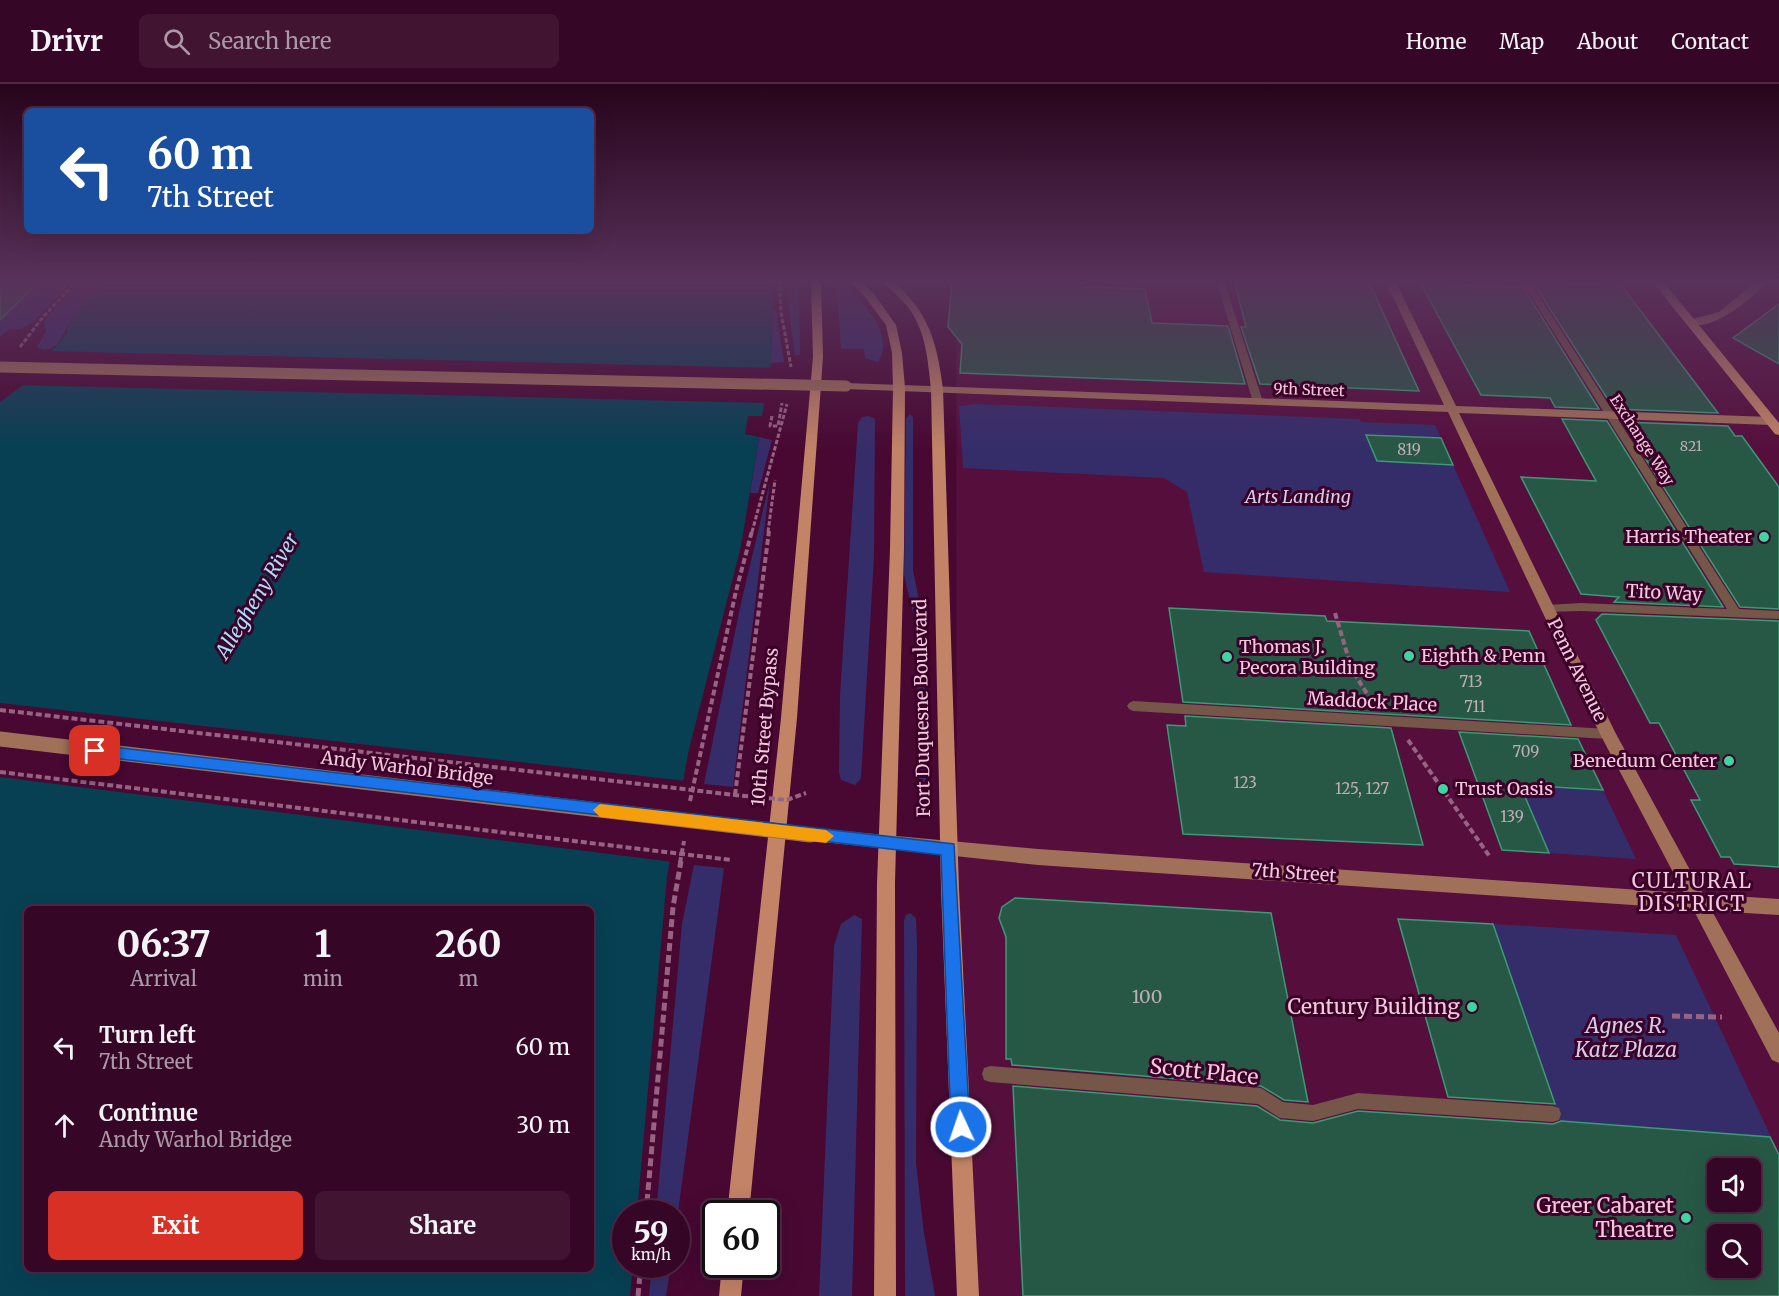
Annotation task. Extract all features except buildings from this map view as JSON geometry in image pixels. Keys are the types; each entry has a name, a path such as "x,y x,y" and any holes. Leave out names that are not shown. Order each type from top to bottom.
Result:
{"main road":[{"name":"10th Street Bypass","path":"739,1200 789,718 818,357 817,337"},
{"name":"Fort Duquesne Boulevard","path":"885,1296 886,843 897,549 899,388 893,337"},
{"name":"Fort Duquesne Boulevard","path":"929,337 937,389 949,849 968,1296"},
{"path":"1703,337 1779,431"},
{"path":"730,1296 732,1278"}],"street":[{"name":"Penn Avenue","path":"1416,337 1608,734 1779,1053"},
{"name":"9th Street","path":"0,367 846,386 1771,421"},
{"name":"Andy Warhol Bridge","path":"0,739 810,835"},
{"name":"7th Street","path":"810,835 949,849 1779,907"}],"lane":[{"path":"1238,337 1258,402"},
{"name":"Exchange Way","path":"1560,337 1736,614"},
{"name":"Tito Way","path":"1547,609 1581,607 1779,615"},
{"name":"Maddock Place","path":"1133,706 1608,734"},
{"name":"Scott Place","path":"990,1074 1262,1096 1280,1110 1313,1113 1358,1101 1553,1114"}],"path":[{"path":"15,353 27,337"},
{"path":"786,337 791,364 790,375"},
{"path":"689,808 736,591 757,508 781,434 788,396"},
{"path":"772,416 770,426 778,426 782,401"},
{"path":"735,795 775,480"},
{"path":"1335,613 1352,670 1490,857"},
{"path":"0,710 735,795 788,800 806,793"},
{"path":"0,772 732,860"},
{"path":"647,1200 673,907 686,830"},
{"path":"1672,1016 1722,1017"},
{"path":"638,1296 640,1278"}],"shaded area":[{"path":"956,337 1779,337 1779,1296 958,1296"}],"green space":[{"path":"43,337 62,337 51,349 45,350 37,347"},
{"path":"772,337 780,337 784,362 771,363"},
{"path":"793,337 800,337 800,355 795,355"},
{"path":"840,337 882,337 883,341 878,362 865,358 864,349 841,349"},
{"name":"Arts Landing","path":"977,404 1360,419 1361,422 1435,425 1441,438 1366,435 1377,461 1453,465 1510,592 1204,572 1187,492 1164,478 963,468 959,406"},
{"path":"910,414 913,417 913,570 925,630 927,780 922,788 917,783 917,630 904,575 906,419"},
{"path":"869,416 875,419 874,557 861,778 855,785 841,780 839,772 840,695 858,423 862,417"},
{"path":"759,437 772,440 758,493 750,493"},
{"path":"770,481 733,787 704,784 741,603"},
{"path":"1520,785 1603,790 1636,859 1549,853"},
{"path":"694,865 724,868 680,1200 657,1200 682,924"},
{"path":"910,913 916,918 917,945 916,1163 924,1233 935,1296 905,1296 904,921 906,915"},
{"path":"854,915 862,919 852,1296 819,1296 834,946 841,924"},
{"name":"Agnes R. Katz Plaza","path":"1493,924 1676,935 1771,1137 1561,1123"},
{"path":"651,1278 669,1278 666,1296 649,1296"}],"water":[{"name":"Allegheny River","path":"64,337 772,337 771,363 762,416 748,416 745,434 759,437 741,546 688,753 667,877 638,1200 612,1200 612,1278 632,1278 630,1296 0,1296 0,402 22,386"}],"pier":[{"path":"46,351 773,368 767,403 17,385"},
{"path":"0,703 686,781 673,862 0,777"}],"slow traffic":[{"path":"600,810 826,836"}],"place":[{"name":"Harris Theater","path":"1764,537"},
{"name":"Eighth & Penn","path":"1409,656"},
{"name":"Thomas J. Pecora Building","path":"1227,657"},
{"name":"Benedum Center","path":"1729,761"},
{"name":"Trust Oasis","path":"1443,789"},
{"name":"Century Building","path":"1472,1007"},
{"name":"Greer Cabaret Theatre","path":"1686,1218"}],"district":[{"name":"CULTURAL DISTRICT","path":"1692,892"}],"route":[{"path":"95,751 810,835 949,849 961,1127"}]}
